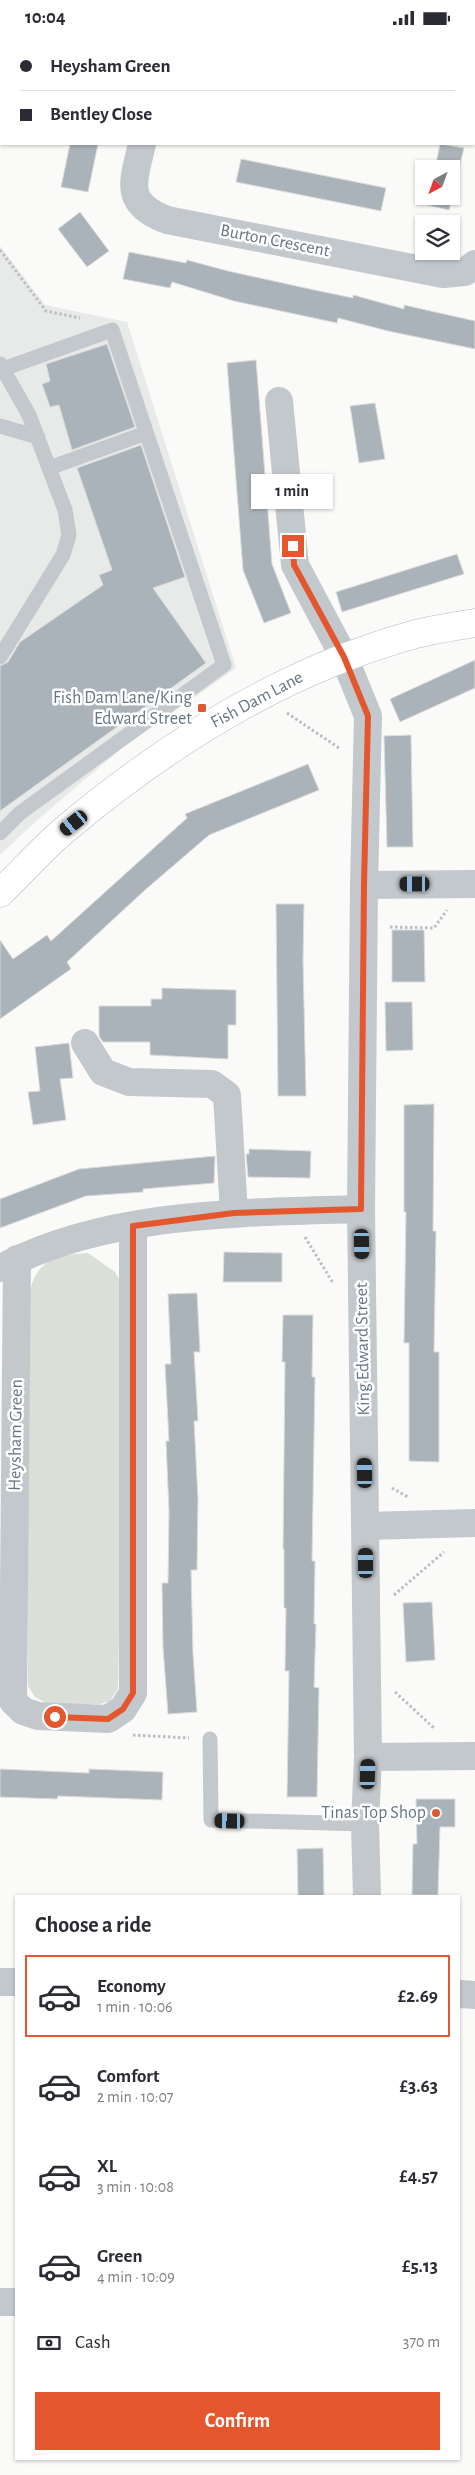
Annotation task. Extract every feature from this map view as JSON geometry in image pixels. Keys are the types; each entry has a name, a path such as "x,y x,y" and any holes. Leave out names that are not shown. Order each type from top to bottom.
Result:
{"street":[{"name":"Burton Crescent","path":"142,145 133,183 139,205 150,213 167,220 443,274 465,272 475,264"},
{"name":"King Edward Street","path":"279,401 294,565 344,657 368,716 364,885 361,1209 367,1619 367,1895"},
{"name":"Fish Dam Lane","path":"0,893 61,834 102,800 168,751 261,695 344,657 417,634 475,623"},
{"path":"364,885 470,884"},
{"path":"85,1043 103,1072 129,1082 212,1084 227,1095 234,1213"},
{"name":"Heysham Green","path":"123,1709 108,1719 38,1716 22,1711 13,1701 8,1264 84,1235 133,1226 234,1213 361,1209"},
{"path":"123,1709 133,1693 133,1226"},
{"path":"366,1526 475,1523"},
{"path":"368,1757 470,1756"},
{"path":"0,1982 15,1982"},
{"path":"460,1994 475,1995"},
{"path":"0,2302 15,2302"}],"lane":[{"path":"0,657 63,555 69,535 65,510 38,437 29,415 1,366 112,330 224,665 20,813 0,833"},
{"path":"0,426 38,437"},
{"path":"49,468 146,433"},
{"path":"210,1739 211,1820 366,1824"}],"path":[{"path":"261,695 367,767"},
{"path":"364,927 434,928 470,884"},
{"path":"289,1211 338,1291"},
{"path":"367,1619 446,1551"},
{"path":"367,1667 470,1756"},
{"path":"123,1709 134,1735 210,1739"}],"shaded area":[{"path":"0,246 45,305 127,322 236,668 122,748 35,822 0,855"},
{"path":"88,1253 115,1272 125,1290 118,1689 110,1701 100,1704 48,1704 35,1697 28,1686 26,1313 31,1285 41,1268 59,1257"}],"building":[{"path":"70,145 98,145 88,192 61,187"},
{"path":"440,145 464,148 460,165 460,160 437,160"},
{"path":"241,159 386,188 381,211 236,182"},
{"path":"427,205 450,205 449,210"},
{"path":"80,212 109,251 87,267 58,229"},
{"path":"129,252 186,263 187,260 319,291 353,298 353,295 404,309 404,305 475,321 475,349 388,331 338,318 337,323 234,301 172,282 170,288 123,279"},
{"path":"107,344 135,427 72,450 59,405 50,407 42,384 50,381 46,364"},
{"path":"256,360 272,564 291,613 264,623 243,570 227,363"},
{"path":"375,403 385,459 359,463 350,406"},
{"path":"141,445 185,577 153,588 206,663 0,811 0,666 8,662 20,642 103,585 99,575 112,570 77,468"},
{"path":"457,554 464,574 342,612 336,592"},
{"path":"475,660 475,688 400,722 390,699"},
{"path":"411,735 413,847 387,847 384,736"},
{"path":"308,764 319,790 209,835 145,890 67,962 71,969 0,1019 0,940 13,959 47,935 51,941 187,818 185,814"},
{"path":"276,904 304,904 303,960 306,1096 278,1096"},
{"path":"392,930 424,930 425,982 392,982"},
{"path":"162,988 236,990 236,1025 228,1025 228,1059 150,1055 150,1042 103,1042 99,1036 99,1006 151,1006 151,999 162,999"},
{"path":"385,1002 412,1002 413,1050 386,1051"},
{"path":"69,1043 73,1078 60,1079 66,1120 33,1125 28,1092 40,1091 35,1047"},
{"path":"434,1104 433,1231 436,1231 434,1352 439,1352 439,1462 409,1461 409,1343 404,1343 406,1212 404,1212 404,1105"},
{"path":"249,1149 311,1151 310,1178 248,1177 246,1154 249,1154"},
{"path":"215,1156 214,1183 143,1189 143,1192 86,1196 0,1228 0,1199 79,1169"},
{"path":"224,1252 282,1253 282,1282 223,1282"},
{"path":"197,1293 200,1352 194,1352 198,1421 194,1421 198,1499 197,1570 191,1570 193,1654 197,1712 168,1714 163,1647 162,1583 168,1583 169,1511 166,1441 169,1441 165,1364 171,1364 168,1294"},
{"path":"283,1315 313,1315 312,1377 315,1377 312,1561 315,1561 314,1624 316,1624 314,1687 319,1688 317,1797 287,1797 289,1671 285,1671 286,1608 284,1608 283,1549 285,1362 282,1362"},
{"path":"432,1602 435,1660 406,1662 403,1603"},
{"path":"0,1769 89,1773 89,1769 163,1772 162,1800 58,1796 57,1799 0,1797"},
{"path":"416,1799 455,1799 455,1827 440,1827 438,1895 412,1895 413,1844 417,1844"},
{"path":"323,1848 324,1895 298,1895 297,1849"}],"place":[{"name":"Fish Dam Lane/King Edward Street","path":"202,708"},
{"name":"Tinas Top Shop","path":"436,1813"}],"route":[{"path":"55,1717 108,1719 123,1709 133,1693 133,1226 234,1213 361,1209 364,885 368,716 344,657 294,565 293,546"}]}
